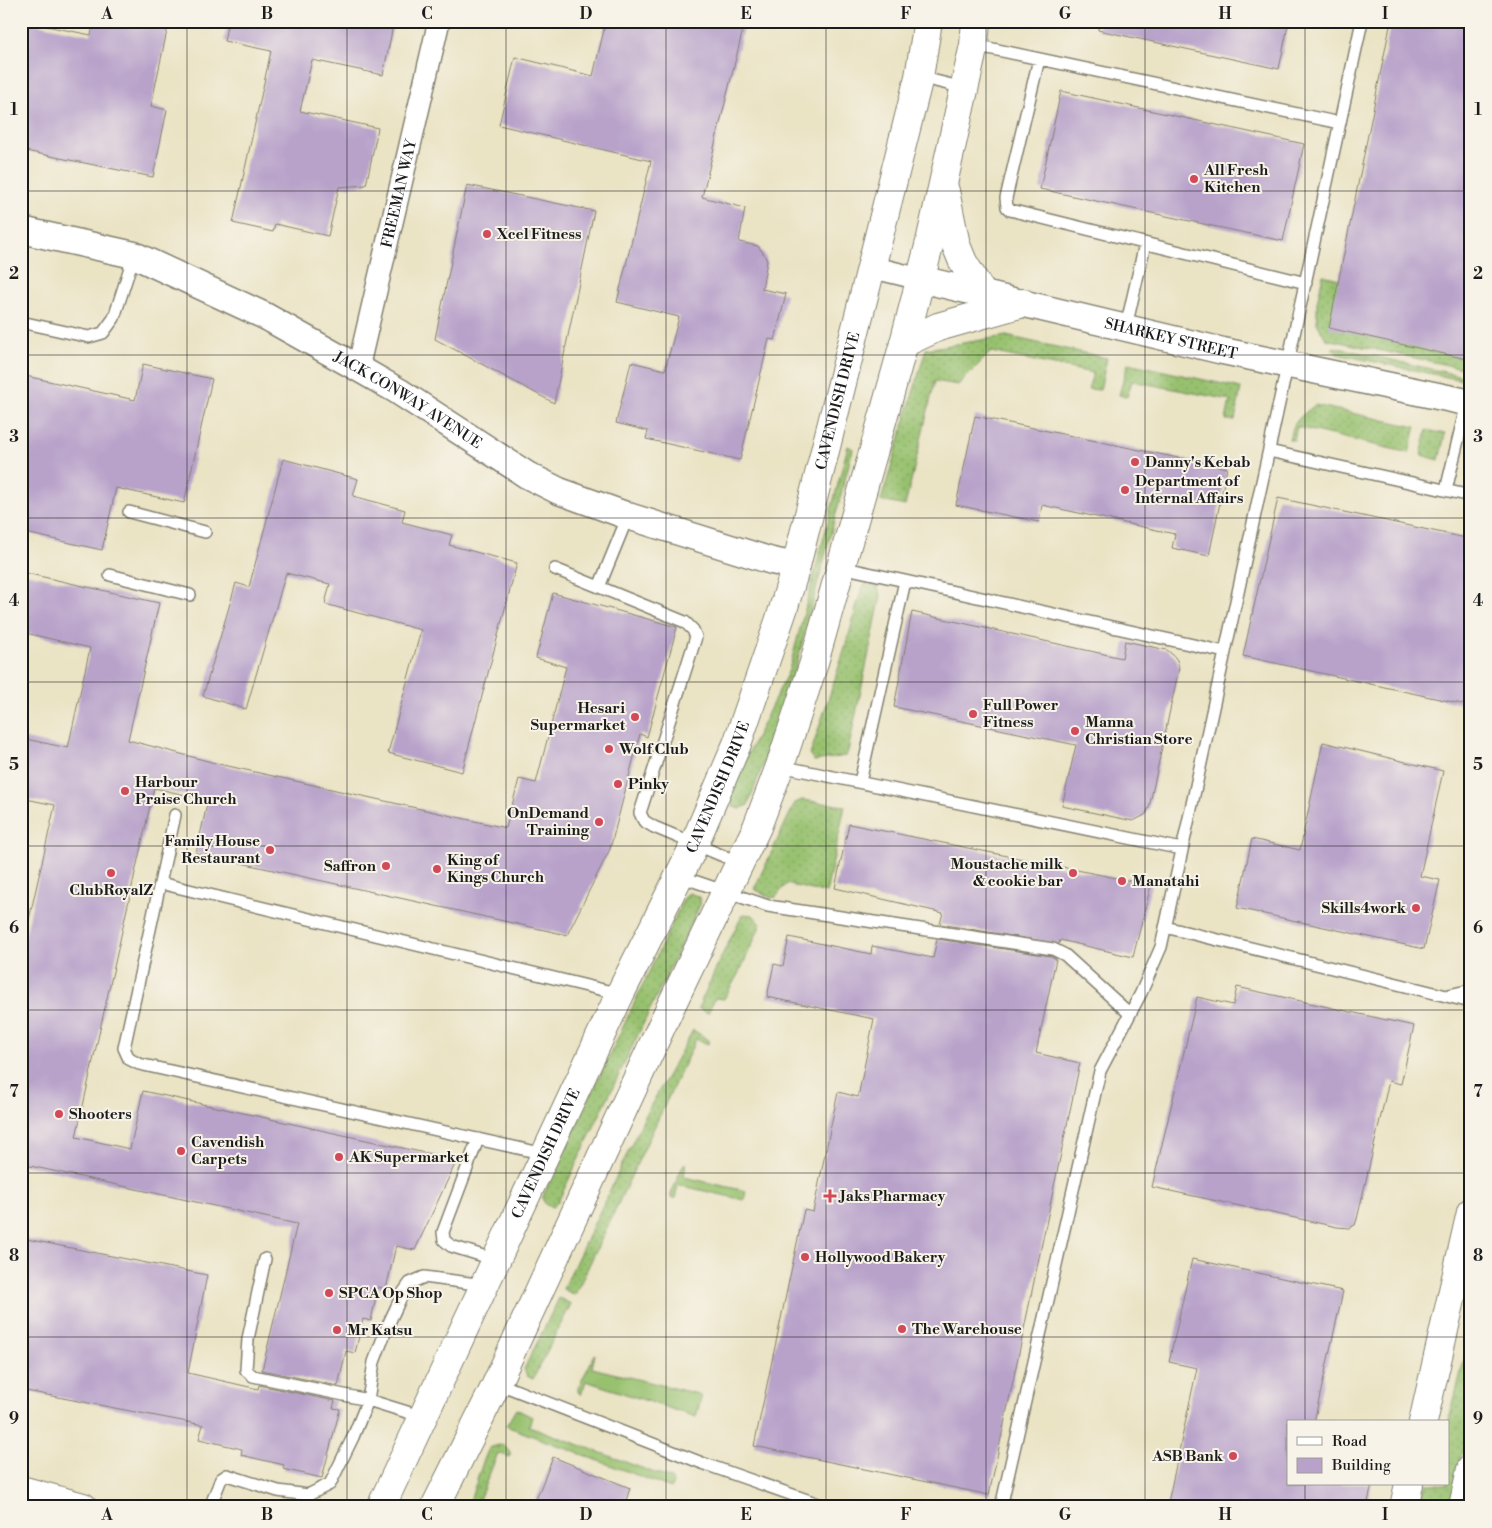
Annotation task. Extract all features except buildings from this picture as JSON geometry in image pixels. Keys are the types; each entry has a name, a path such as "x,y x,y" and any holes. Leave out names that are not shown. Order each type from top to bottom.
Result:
{"main road":[{"name":"CAVENDISH DRIVE","path":"381,1507 620,994 694,845 737,744 784,610 796,566 919,78 928,21"},
{"path":"435,1507 497,1383 669,1010 757,827 780,766 812,666 904,343 943,183 975,33"},
{"path":"943,183 956,245 963,262 982,293"},
{"path":"904,343 938,327 1023,303"},
{"path":"1423,1420 1471,1212"},
{"path":"449,1507 463,1453"},
{"path":"1463,1507 1471,1469"},
{"path":"1404,1507 1409,1486"},
{"path":"21,1490 83,1507"}],"street":[{"name":"FREEMAN WAY","path":"358,368 439,21"},
{"name":"JACK CONWAY AVENUE","path":"21,230 134,254 264,316 398,391 527,475 568,496 772,561 796,566"},
{"name":"SHARKEY STREET","path":"871,266 1126,327 1469,403"}],"lane":[{"path":"1001,1507 1100,1071 1141,993 1161,947 1362,21"},
{"path":"975,33 1039,60 1340,123"},
{"path":"1039,60 1006,198 1007,208 1306,283"},
{"path":"919,78 964,88"},
{"path":"1126,327 1145,244"},
{"path":"21,322 89,337 103,333 114,318 134,254"},
{"path":"1446,490 1469,403"},
{"path":"1269,451 1471,496"},
{"path":"129,512 205,532"},
{"path":"599,587 628,516"},
{"path":"841,567 1225,652"},
{"path":"555,569 685,622 693,630 696,637 640,813 644,821 654,827 740,863"},
{"path":"110,575 190,595"},
{"path":"860,782 905,581"},
{"path":"780,766 1182,849"},
{"path":"175,815 124,1048 129,1059 139,1064 545,1154"},
{"path":"679,876 768,906 1053,949 1065,955 1130,1014"},
{"path":"160,883 620,994"},
{"path":"1165,927 1471,1002"},
{"path":"1445,995 1471,990"},
{"path":"478,1139 443,1232 444,1240 451,1246 496,1260"},
{"path":"265,1259 248,1339 246,1370 253,1376 368,1400 423,1417"},
{"path":"210,1507 220,1479 227,1475 278,1491 308,1495 330,1484 353,1437 368,1400 374,1362 388,1325 410,1283 424,1276 484,1285"},
{"path":"497,1383 702,1463 826,1507"}],"green space":[{"path":"1323,275 1339,279 1471,360 1471,370 1326,339 1317,323 1317,302"},
{"path":"1006,336 1107,358 1100,390 1088,389 1093,373 991,352 958,385 935,381 905,506 881,501 926,349"},
{"path":"1334,347 1471,378 1471,382 1337,354 1332,349"},
{"path":"1128,363 1241,388 1235,420 1226,420 1230,400 1132,381 1127,397 1119,395"},
{"path":"1315,405 1416,427 1409,453 1297,427 1294,440 1289,439 1298,419"},
{"path":"1427,430 1445,434 1439,460 1421,455"},
{"path":"848,446 853,449 789,693 748,805 740,809 734,807 730,802 731,789 789,670"},
{"path":"865,584 877,586 881,596 848,751 846,756 814,761 810,755 847,642 861,590"},
{"path":"802,800 845,806 826,893 786,884 776,897 771,898 754,889 795,803"},
{"path":"689,893 700,897 700,905 559,1200 553,1207 546,1205 543,1196 685,896"},
{"path":"743,914 753,915 761,924 742,967 724,999 715,998 708,1013 698,1008"},
{"path":"693,1030 709,1040 708,1044 696,1039 575,1295 563,1289 646,1114"},
{"path":"686,1163 684,1177 746,1191 744,1200 678,1185 675,1199 671,1197 683,1165"},
{"path":"559,1298 571,1304 533,1379 527,1376 524,1369"},
{"path":"1471,1332 1471,1413 1450,1507 1415,1507 1426,1486 1450,1486 1449,1420"},
{"path":"595,1354 592,1368 702,1395 696,1417 586,1381 581,1395 578,1392 578,1388"},
{"path":"516,1409 532,1417 529,1426 671,1479 673,1483 671,1488 506,1426"},
{"path":"503,1445 511,1453 509,1457 498,1453 476,1507 468,1507 489,1448"}],"place":[{"name":"All Fresh Kitchen","path":"1194,179"},
{"name":"Xcel Fitness","path":"487,234"},
{"name":"Danny's Kebab","path":"1135,462"},
{"name":"Department of Internal Affairs","path":"1125,490"},
{"name":"Full Power Fitness","path":"973,714"},
{"name":"Hesari Supermarket","path":"635,717"},
{"name":"Manna Christian Store","path":"1075,731"},
{"name":"Wolf Club","path":"609,749"},
{"name":"Pinky","path":"618,784"},
{"name":"Harbour Praise Church","path":"125,791"},
{"name":"OnDemand Training","path":"599,822"},
{"name":"Family House Restaurant","path":"270,850"},
{"name":"Saffron","path":"386,866"},
{"name":"King of Kings Church","path":"437,869"},
{"name":"ClubRoyalZ","path":"111,873"},
{"name":"Moustache milk & cookie bar","path":"1073,873"},
{"name":"Manatahi","path":"1122,881"},
{"name":"Skills4work","path":"1416,908"},
{"name":"Shooters","path":"59,1114"},
{"name":"Cavendish Carpets","path":"181,1151"},
{"name":"AK Supermarket","path":"339,1157"},
{"name":"Jaks Pharmacy","path":"830,1196"},
{"name":"Hollywood Bakery","path":"805,1257"},
{"name":"SPCA Op Shop","path":"329,1293"},
{"name":"The Warehouse","path":"902,1329"},
{"name":"Mr Katsu","path":"337,1330"},
{"name":"ASB Bank","path":"1233,1456"}]}
